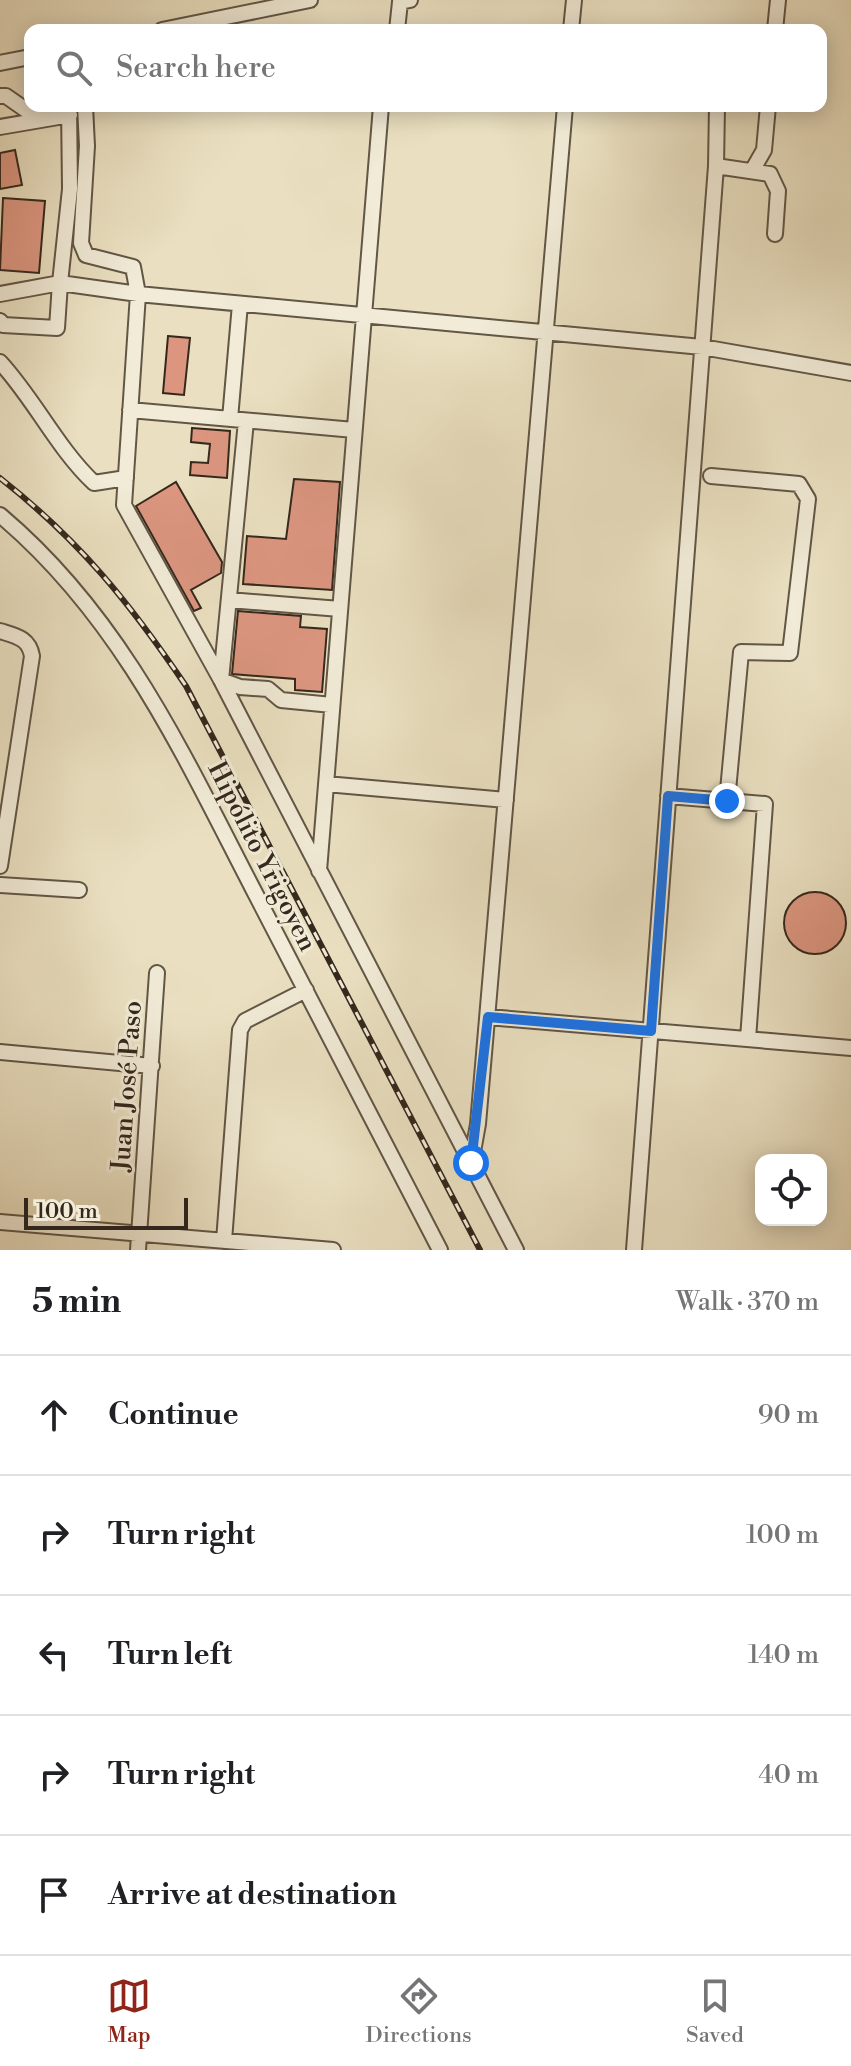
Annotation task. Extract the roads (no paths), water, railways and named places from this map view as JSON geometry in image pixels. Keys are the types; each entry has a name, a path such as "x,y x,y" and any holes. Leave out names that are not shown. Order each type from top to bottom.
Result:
{"street":[{"path":"192,24 310,0"},
{"path":"398,24 400,2 410,0"},
{"path":"572,24 574,0"},
{"path":"776,24 778,0"},
{"path":"0,63 24,58"},
{"path":"0,96 6,96 24,109"},
{"path":"0,127 55,112"},
{"path":"0,321 3,325 57,328 70,189 66,112"},
{"path":"85,112 87,146 81,243 86,255 133,267 138,294 124,505 221,680 516,1250"},
{"path":"319,871 380,112"},
{"path":"471,1163 488,1017 564,112"},
{"path":"634,1250 716,166 717,112"},
{"path":"752,171 764,150 767,112"},
{"path":"716,166 770,174 778,191 775,234"},
{"path":"0,294 60,283 138,294 702,347 851,373"},
{"path":"230,419 240,304"},
{"path":"0,362 27,391 78,468 94,483 126,478"},
{"path":"130,410 354,430"},
{"path":"221,680 246,421"},
{"path":"711,476 799,484 808,499 790,653 741,652 727,801"},
{"name":"Hipólito Yrigoyen","path":"0,515 27,538 84,601 140,676 440,1250"},
{"path":"229,600 340,609"},
{"path":"0,631 24,639 30,646 32,656 2,830 0,866"},
{"path":"221,680 240,687 268,689 281,700 332,705"},
{"path":"326,784 506,800"},
{"path":"668,796 765,804 748,1039"},
{"path":"0,885 79,890"},
{"name":"Juan José Paso","path":"138,1250 157,973"},
{"path":"224,1241 240,1030 245,1021 306,990"},
{"path":"488,1017 851,1048"},
{"path":"0,1052 152,1066"},
{"path":"0,1222 333,1250"}],"railway":[{"path":"0,478 55,525 102,574 186,686 480,1250"}]}
